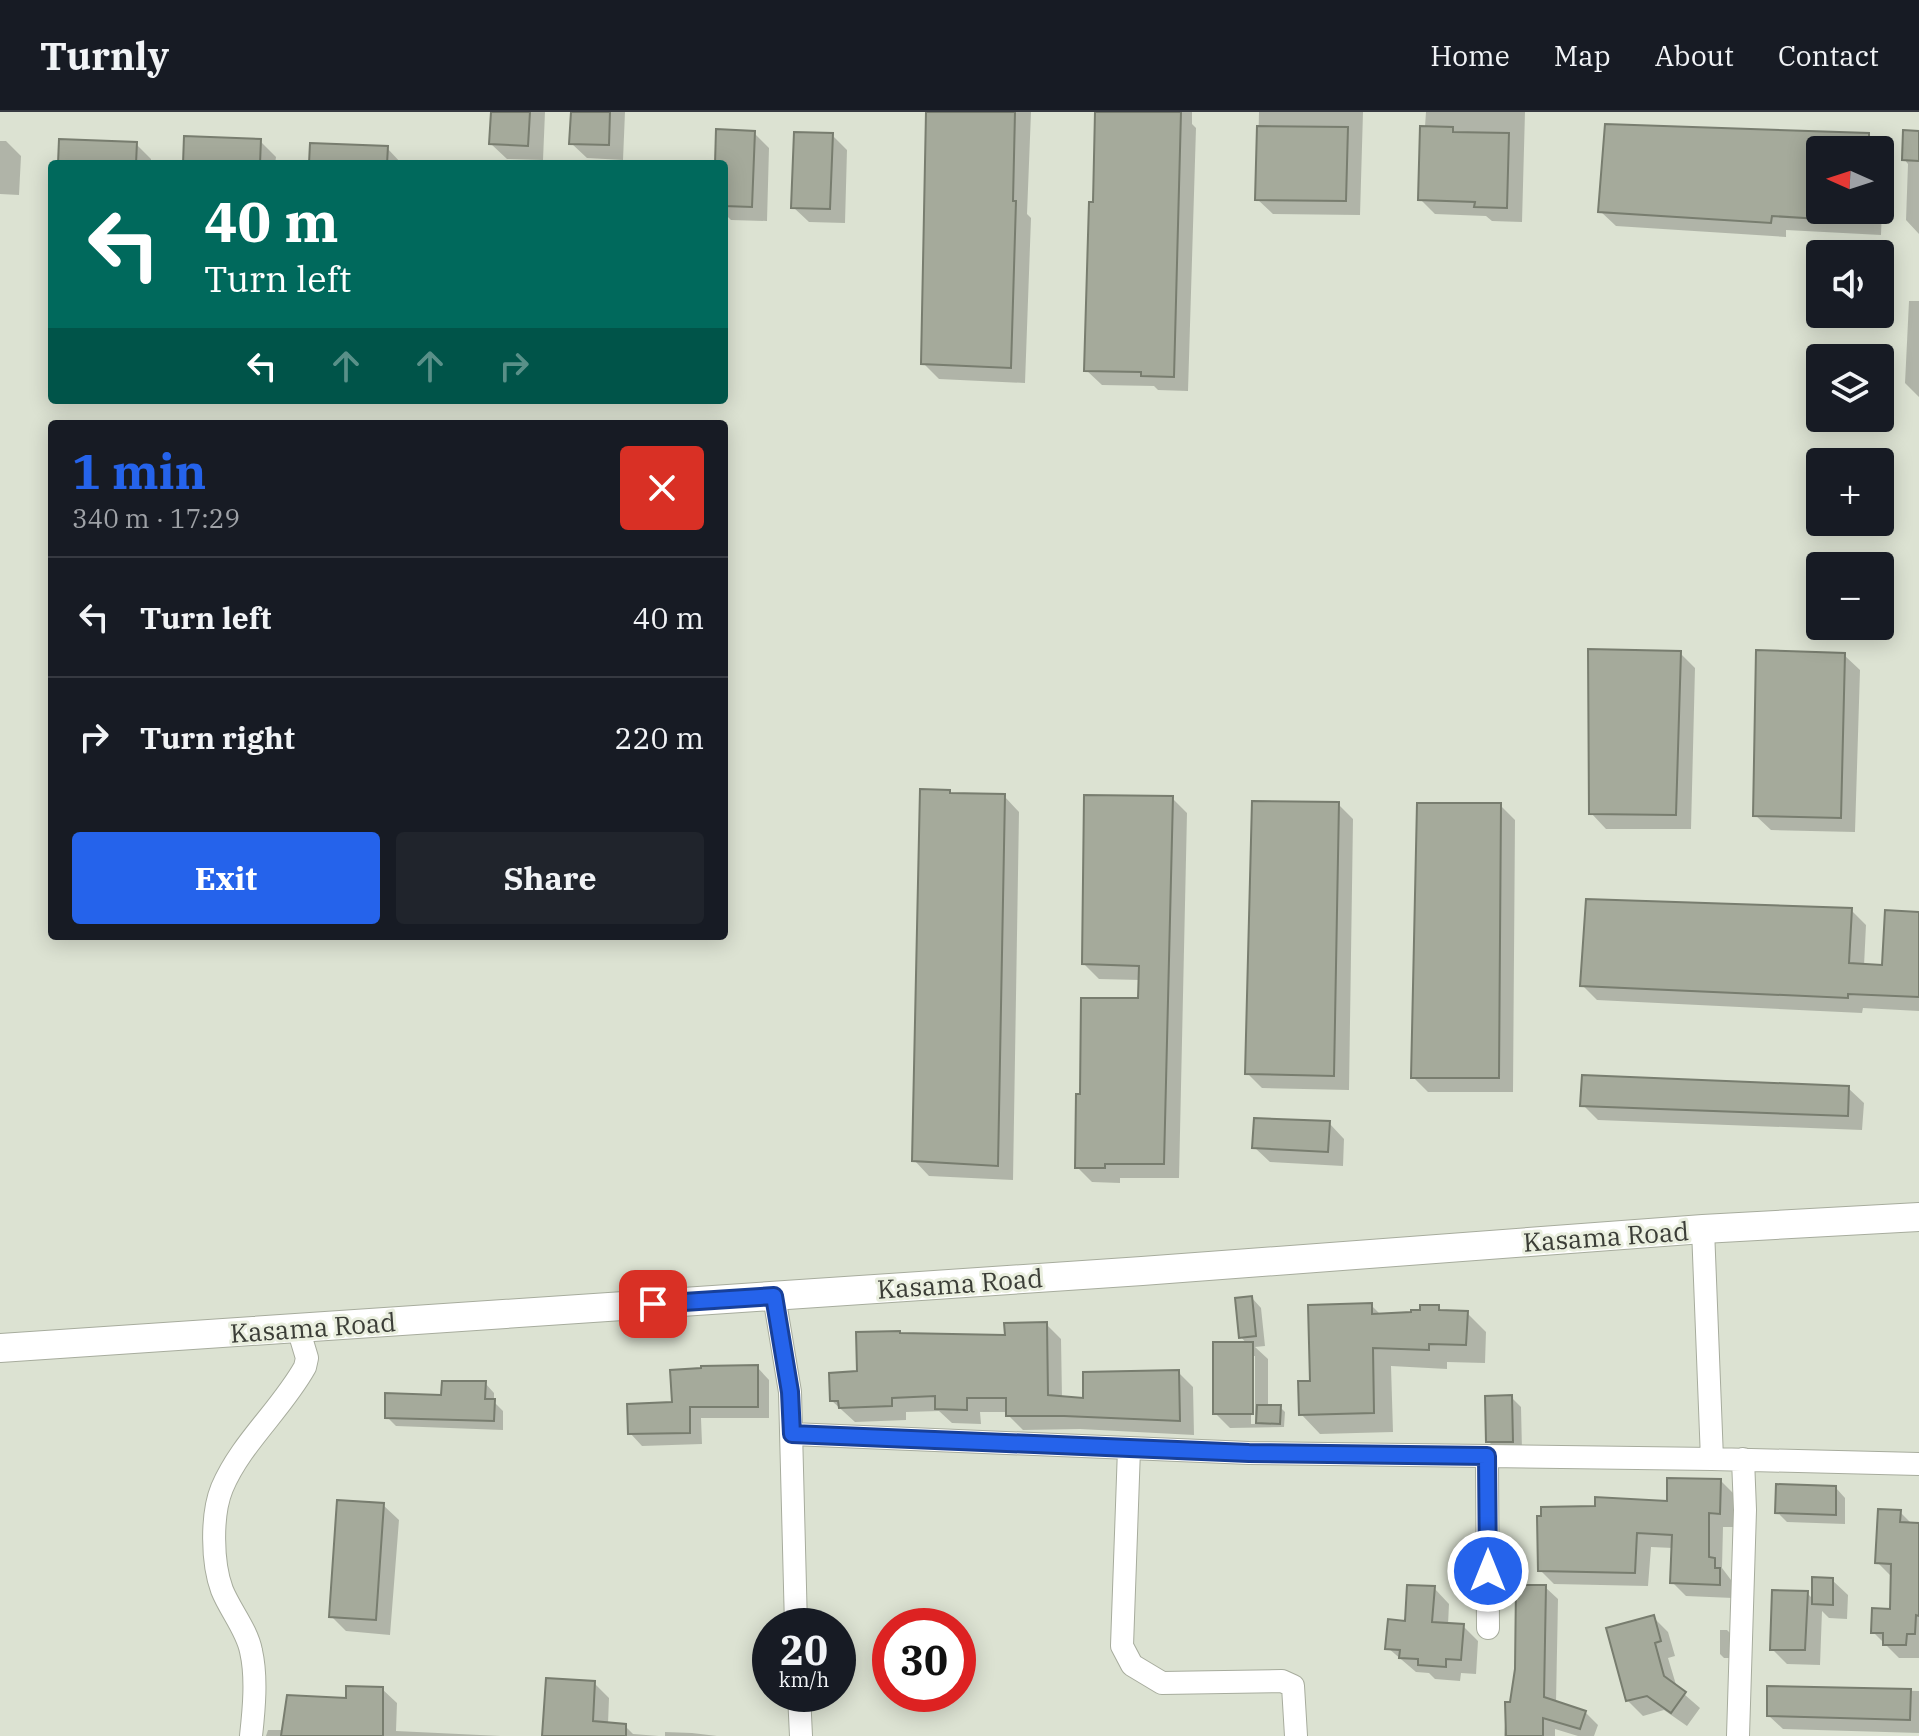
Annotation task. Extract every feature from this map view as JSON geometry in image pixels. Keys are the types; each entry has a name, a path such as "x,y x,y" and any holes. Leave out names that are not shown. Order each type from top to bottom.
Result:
{"street":[{"name":"Kasama Road","path":"0,1348 1703,1229 1919,1217"},
{"path":"1703,1229 1712,1459"},
{"path":"774,1296 790,1392 796,1608"},
{"path":"251,1736 254,1707 251,1650 221,1587 214,1541 215,1514 222,1487 237,1461 305,1367 307,1358 298,1328"},
{"path":"792,1434 1129,1449 1919,1464"},
{"path":"1129,1449 1122,1646 1132,1665 1162,1683 1282,1681 1293,1686 1296,1736"},
{"path":"1487,1456 1488,1628"},
{"path":"1738,1736 1745,1510 1743,1459"},
{"path":"800,1712 801,1736"}],"building":[{"path":"491,112 530,112 528,146 489,144"},
{"path":"571,112 610,112 609,145 569,144"},
{"path":"926,112 1015,112 1011,368 921,364"},
{"path":"1095,112 1181,112 1174,377 1141,376 1141,372 1084,371"},
{"path":"1605,124 1869,133 1869,136 1806,136 1806,218 1772,216 1771,223 1598,212"},
{"path":"1257,126 1348,127 1346,201 1255,200"},
{"path":"1420,126 1453,127 1453,132 1509,133 1507,208 1474,207 1475,202 1418,200"},
{"path":"716,129 755,131 752,207 728,206 728,160 715,160"},
{"path":"1903,130 1919,131 1919,161 1902,160"},
{"path":"794,132 833,133 830,209 791,208"},
{"path":"184,136 261,139 260,160 183,160"},
{"path":"59,139 137,142 136,160 58,160"},
{"path":"310,143 388,146 387,160 309,160"},
{"path":"1588,649 1681,651 1676,815 1589,814"},
{"path":"1756,650 1845,653 1841,818 1753,816"},
{"path":"920,789 1005,794 998,1166 912,1161"},
{"path":"1084,795 1173,796 1164,1164 1105,1164 1105,1168 1075,1168 1081,998 1138,998 1139,966 1082,964"},
{"path":"1252,801 1339,802 1334,1076 1245,1074"},
{"path":"1417,803 1501,803 1499,1078 1411,1078"},
{"path":"1586,899 1852,908 1849,963 1882,965 1885,910 1919,912 1919,997 1848,994 1848,998 1580,986"},
{"path":"1582,1075 1849,1086 1848,1116 1580,1106"},
{"path":"1254,1118 1330,1121 1328,1152 1252,1148"},
{"path":"1252,1296 1256,1336 1239,1338 1235,1298"},
{"path":"1372,1303 1372,1314 1411,1312 1420,1310 1420,1305 1439,1305 1439,1310 1468,1311 1466,1345 1429,1344 1429,1350 1373,1348 1374,1413 1299,1415 1298,1381 1310,1381 1308,1305"},
{"path":"1047,1322 1048,1395 1083,1398 1083,1372 1179,1370 1180,1421 1006,1416 1006,1398 967,1398 967,1410 935,1409 935,1396 892,1398 892,1406 839,1408 838,1401 830,1401 829,1373 857,1371 856,1332 1005,1335 1004,1323"},
{"path":"1213,1342 1253,1342 1253,1414 1213,1414"},
{"path":"758,1365 758,1407 690,1407 690,1433 628,1434 627,1404 672,1402 670,1370"},
{"path":"442,1381 486,1381 485,1399 495,1399 494,1421 385,1418 385,1393 441,1395"},
{"path":"1512,1395 1513,1442 1486,1442 1485,1396"},
{"path":"1257,1405 1281,1405 1280,1424 1256,1423"},
{"path":"1667,1478 1721,1479 1720,1514 1709,1513 1709,1557 1715,1558 1715,1568 1720,1568 1720,1585 1670,1583 1672,1535 1637,1533 1635,1573 1538,1571 1537,1516 1541,1516 1541,1507 1595,1506 1595,1497 1667,1501"},
{"path":"1776,1484 1836,1486 1836,1515 1775,1513"},
{"path":"337,1500 384,1503 376,1620 329,1617"},
{"path":"1878,1509 1901,1510 1900,1522 1919,1523 1919,1616 1916,1615 1915,1634 1907,1634 1906,1645 1883,1645 1883,1633 1871,1633 1872,1608 1890,1609 1891,1564 1875,1563"},
{"path":"1812,1577 1833,1578 1833,1605 1812,1604"},
{"path":"1407,1585 1435,1586 1432,1622 1464,1624 1461,1660 1446,1659 1446,1667 1418,1665 1418,1659 1399,1658 1400,1650 1385,1649 1388,1619 1405,1621"},
{"path":"1516,1585 1546,1585 1544,1697 1586,1711 1580,1729 1543,1718 1543,1736 1506,1736 1505,1702 1510,1702 1515,1669"},
{"path":"1772,1590 1808,1591 1805,1650 1770,1650"},
{"path":"1654,1615 1661,1641 1655,1643 1664,1676 1686,1692 1671,1713 1647,1696 1626,1701 1606,1628"},
{"path":"546,1678 595,1681 593,1721 626,1724 626,1736 542,1736"},
{"path":"346,1686 383,1687 383,1736 281,1736 287,1695 346,1698"},
{"path":"1767,1686 1911,1689 1910,1720 1767,1716"}],"route":[{"path":"653,1304 774,1296 790,1392 792,1434 1249,1453 1487,1456 1488,1571"}]}
